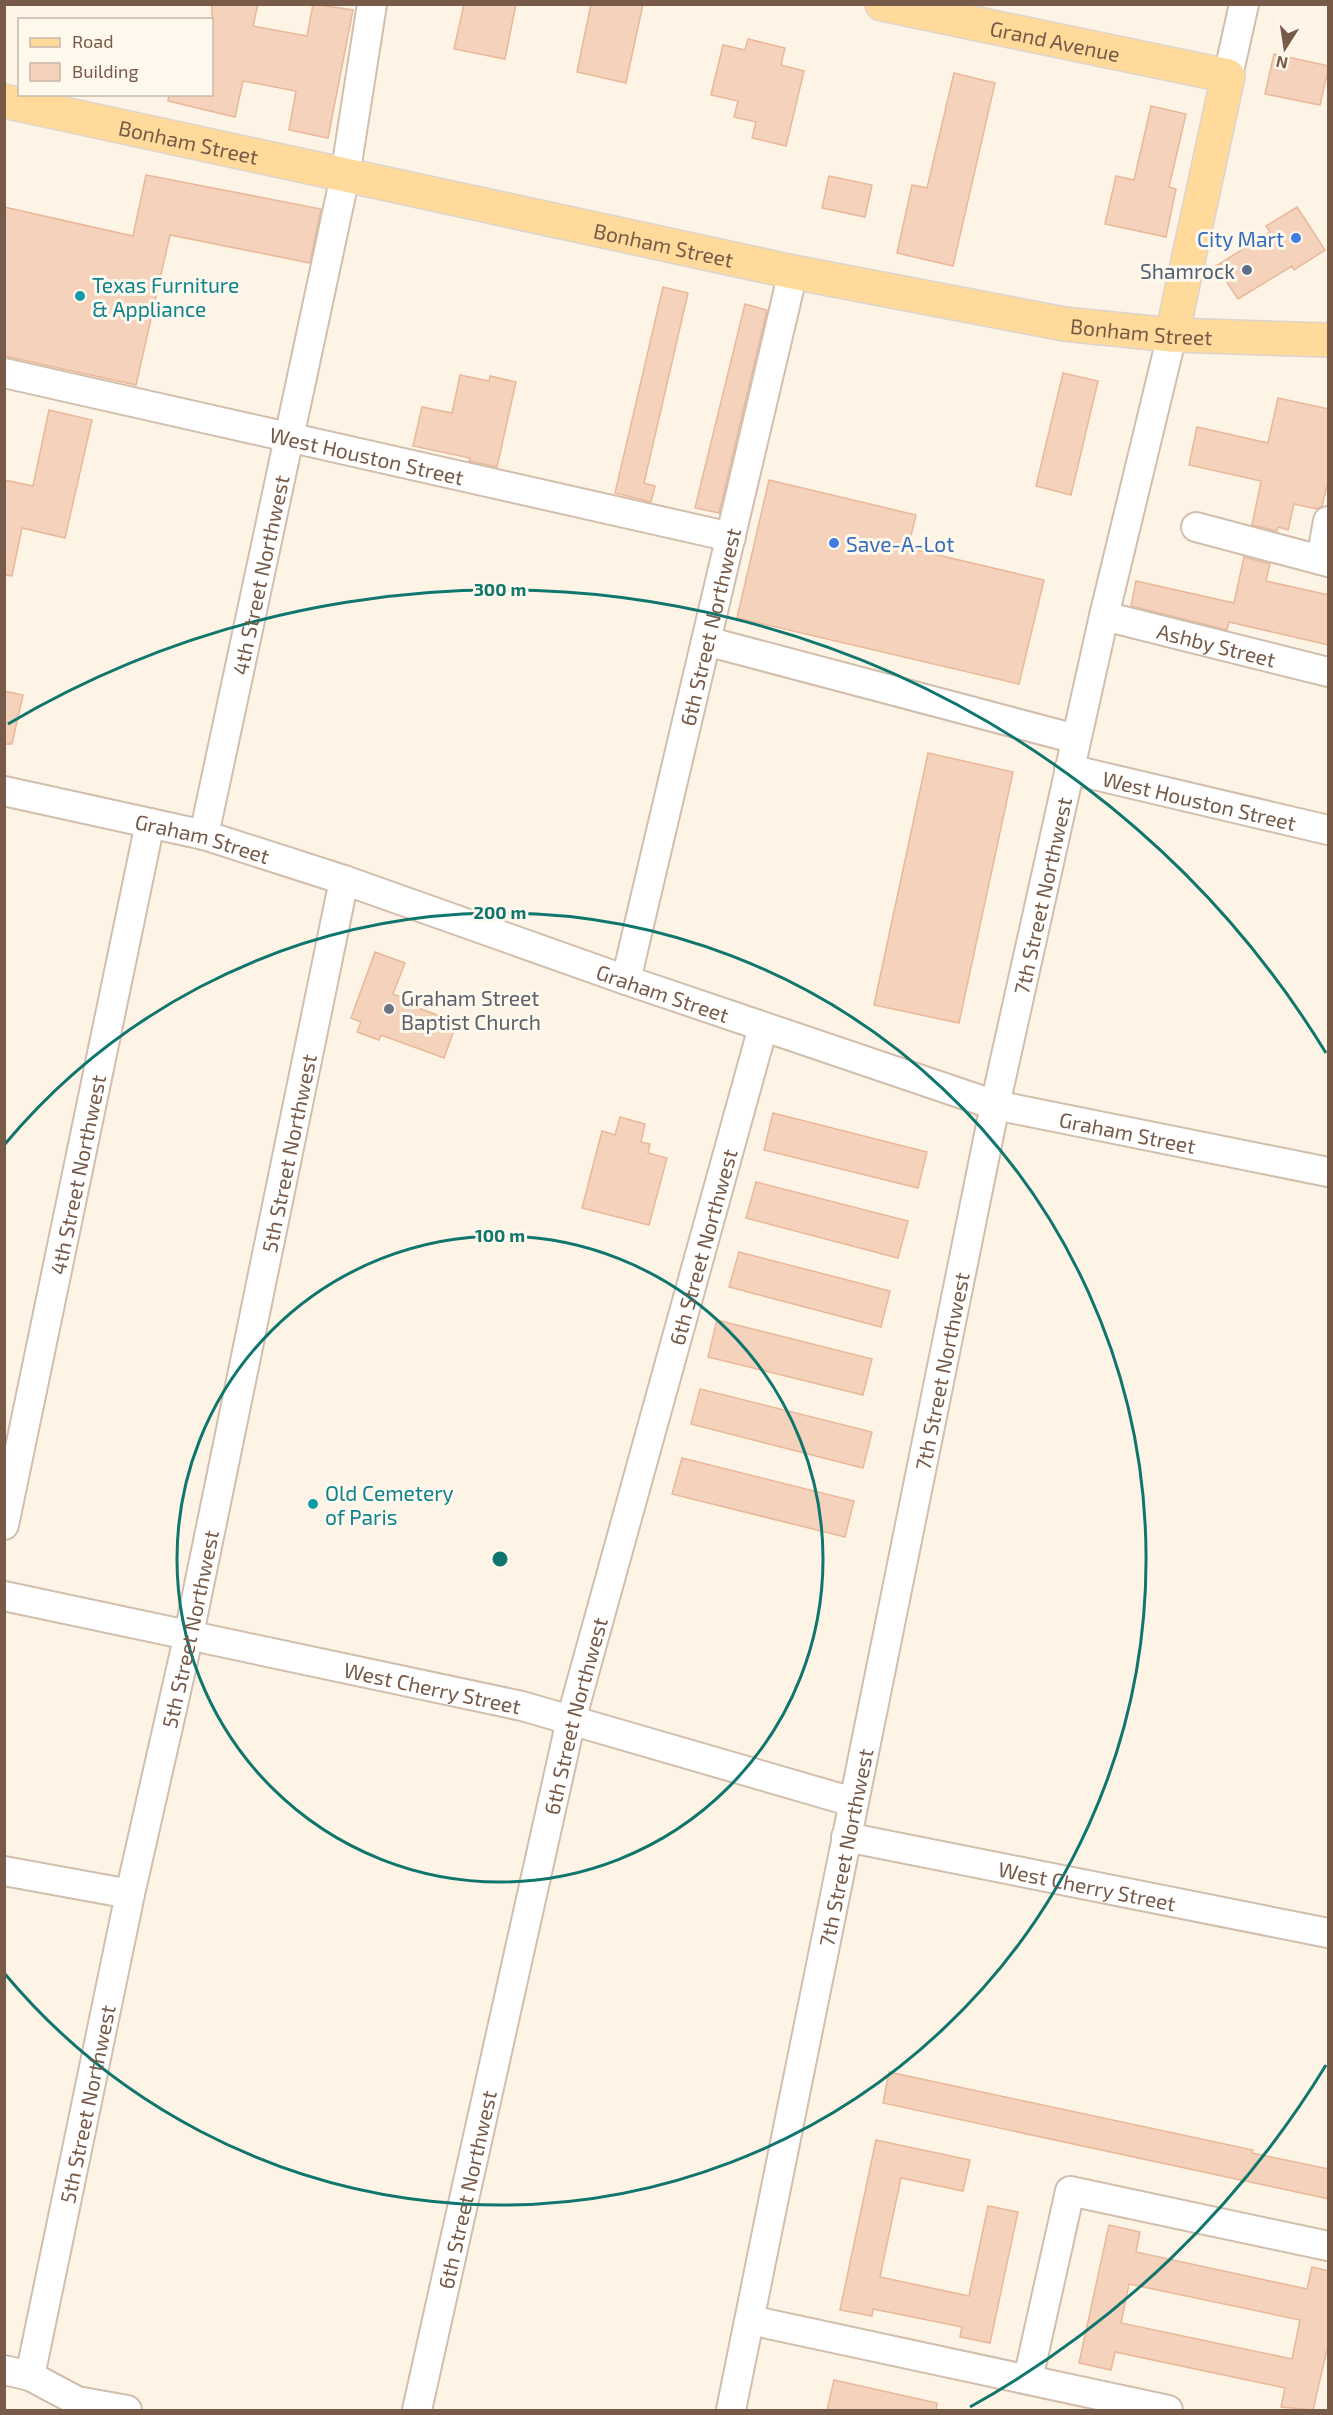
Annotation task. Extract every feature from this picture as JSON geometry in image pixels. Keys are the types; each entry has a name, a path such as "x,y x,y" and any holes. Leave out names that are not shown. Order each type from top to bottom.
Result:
{"main road":[{"name":"Grand Avenue","path":"882,4 1228,76"},
{"path":"1172,335 1228,76"},
{"name":"Bonham Street","path":"4,101 793,272 1064,324 1172,335 1329,340"}],"street":[{"name":"4th Street Northwest","path":"204,835 345,176 372,4"},
{"path":"1228,76 1244,4"},
{"name":"6th Street Northwest","path":"626,980 793,272"},
{"name":"7th Street Northwest","path":"731,2410 995,1105 1104,616 1172,335"},
{"name":"West Houston Street","path":"4,373 731,537"},
{"path":"1196,527 1325,561 1329,521"},
{"name":"Ashby Street","path":"1104,616 1329,672"},
{"path":"706,641 1076,739"},
{"name":"West Houston Street","path":"1069,769 1329,830"},
{"name":"Graham Street","path":"4,791 204,835 344,880 626,980 995,1105 1329,1172"},
{"name":"4th Street Northwest","path":"4,1525 150,823"},
{"name":"5th Street Northwest","path":"17,2373 189,1634 344,880"},
{"name":"6th Street Northwest","path":"417,2410 571,1720 764,1027"},
{"name":"West Cherry Street","path":"4,1596 522,1706 853,1802"},
{"name":"West Cherry Street","path":"846,1837 1329,1933"},
{"path":"4,1871 130,1894"},
{"path":"1028,2379 1070,2191 1329,2246"},
{"path":"750,2320 1168,2410"},
{"path":"17,2373 76,2406 127,2410"}],"building":[{"path":"212,4 258,4 253,26 307,36 313,4 353,10 328,138 289,130 296,91 243,81 235,117 168,101 169,96 213,96"},
{"path":"464,4 516,4 505,59 454,49"},
{"path":"591,4 643,4 626,83 577,72"},
{"path":"748,39 785,48 781,65 804,71 786,146 752,138 756,122 734,117 738,101 711,95 723,45 745,50"},
{"path":"1274,54 1329,66 1320,105 1265,94"},
{"path":"954,73 995,83 953,266 897,253 912,185 927,188"},
{"path":"1151,106 1186,114 1169,187 1176,189 1166,237 1105,224 1116,176 1134,180"},
{"name":"Texas Furniture & Appliance","path":"146,175 321,209 310,263 170,235 136,385 4,356 4,207 133,236"},
{"path":"829,176 872,185 865,217 822,208"},
{"path":"1297,207 1325,250 1294,270 1292,266 1238,299 1216,266 1270,232 1266,226"},
{"path":"663,287 688,293 644,483 655,486 651,502 615,493"},
{"path":"745,304 767,310 719,513 695,508"},
{"path":"1063,373 1098,381 1071,495 1036,486"},
{"path":"460,375 489,381 490,376 516,382 497,467 469,461 470,458 413,446 422,407 452,413"},
{"path":"1278,398 1329,409 1329,478 1322,506 1317,509 1294,504 1288,530 1278,527 1277,531 1252,525 1261,481 1189,465 1197,427 1268,443"},
{"path":"49,410 92,420 65,538 22,528 12,576 4,575 4,480 33,486"},
{"path":"769,480 916,515 908,548 1044,580 1019,684 737,618"},
{"path":"1244,557 1270,564 1266,581 1329,595 1329,645 1229,622 1227,630 1131,606 1136,581 1234,603"},
{"path":"4,691 23,695 12,744 4,744"},
{"path":"928,753 1013,772 959,1023 874,1005"},
{"name":"Graham Street Baptist Church","path":"375,952 405,963 393,994 401,997 399,1001 457,1022 444,1058 381,1035 379,1040 357,1032 361,1022 351,1018"},
{"path":"773,1113 927,1152 918,1188 764,1150"},
{"path":"620,1117 645,1124 641,1142 650,1144 648,1153 667,1158 649,1225 582,1208 602,1131 615,1135"},
{"path":"756,1182 908,1221 898,1258 746,1218"},
{"path":"739,1252 890,1291 881,1327 729,1287"},
{"path":"717,1320 872,1359 863,1395 708,1357"},
{"path":"700,1389 872,1432 863,1468 691,1424"},
{"path":"682,1458 854,1501 845,1537 672,1494"},
{"path":"889,2072 1253,2150 1252,2153 1329,2169 1329,2199 883,2103"},
{"path":"876,2140 970,2160 963,2191 901,2178 880,2277 969,2296 988,2206 1018,2212 990,2343 960,2337 962,2327 873,2309 872,2316 840,2310"},
{"path":"1109,2225 1140,2232 1136,2252 1307,2289 1312,2267 1329,2271 1329,2341 1313,2410 1281,2407 1285,2388 1115,2352 1111,2370 1079,2363","holes":["1129,2284 1300,2320 1292,2359 1121,2323"]},
{"path":"834,2380 937,2403 936,2410 827,2410"}],"place":[{"name":"City Mart","path":"1296,238"},
{"name":"Shamrock","path":"1247,270"},
{"name":"Texas Furniture & Appliance","path":"80,296"},
{"name":"Save-A-Lot","path":"834,543"},
{"name":"Graham Street Baptist Church","path":"389,1009"},
{"name":"Old Cemetery of Paris","path":"313,1504"}]}
